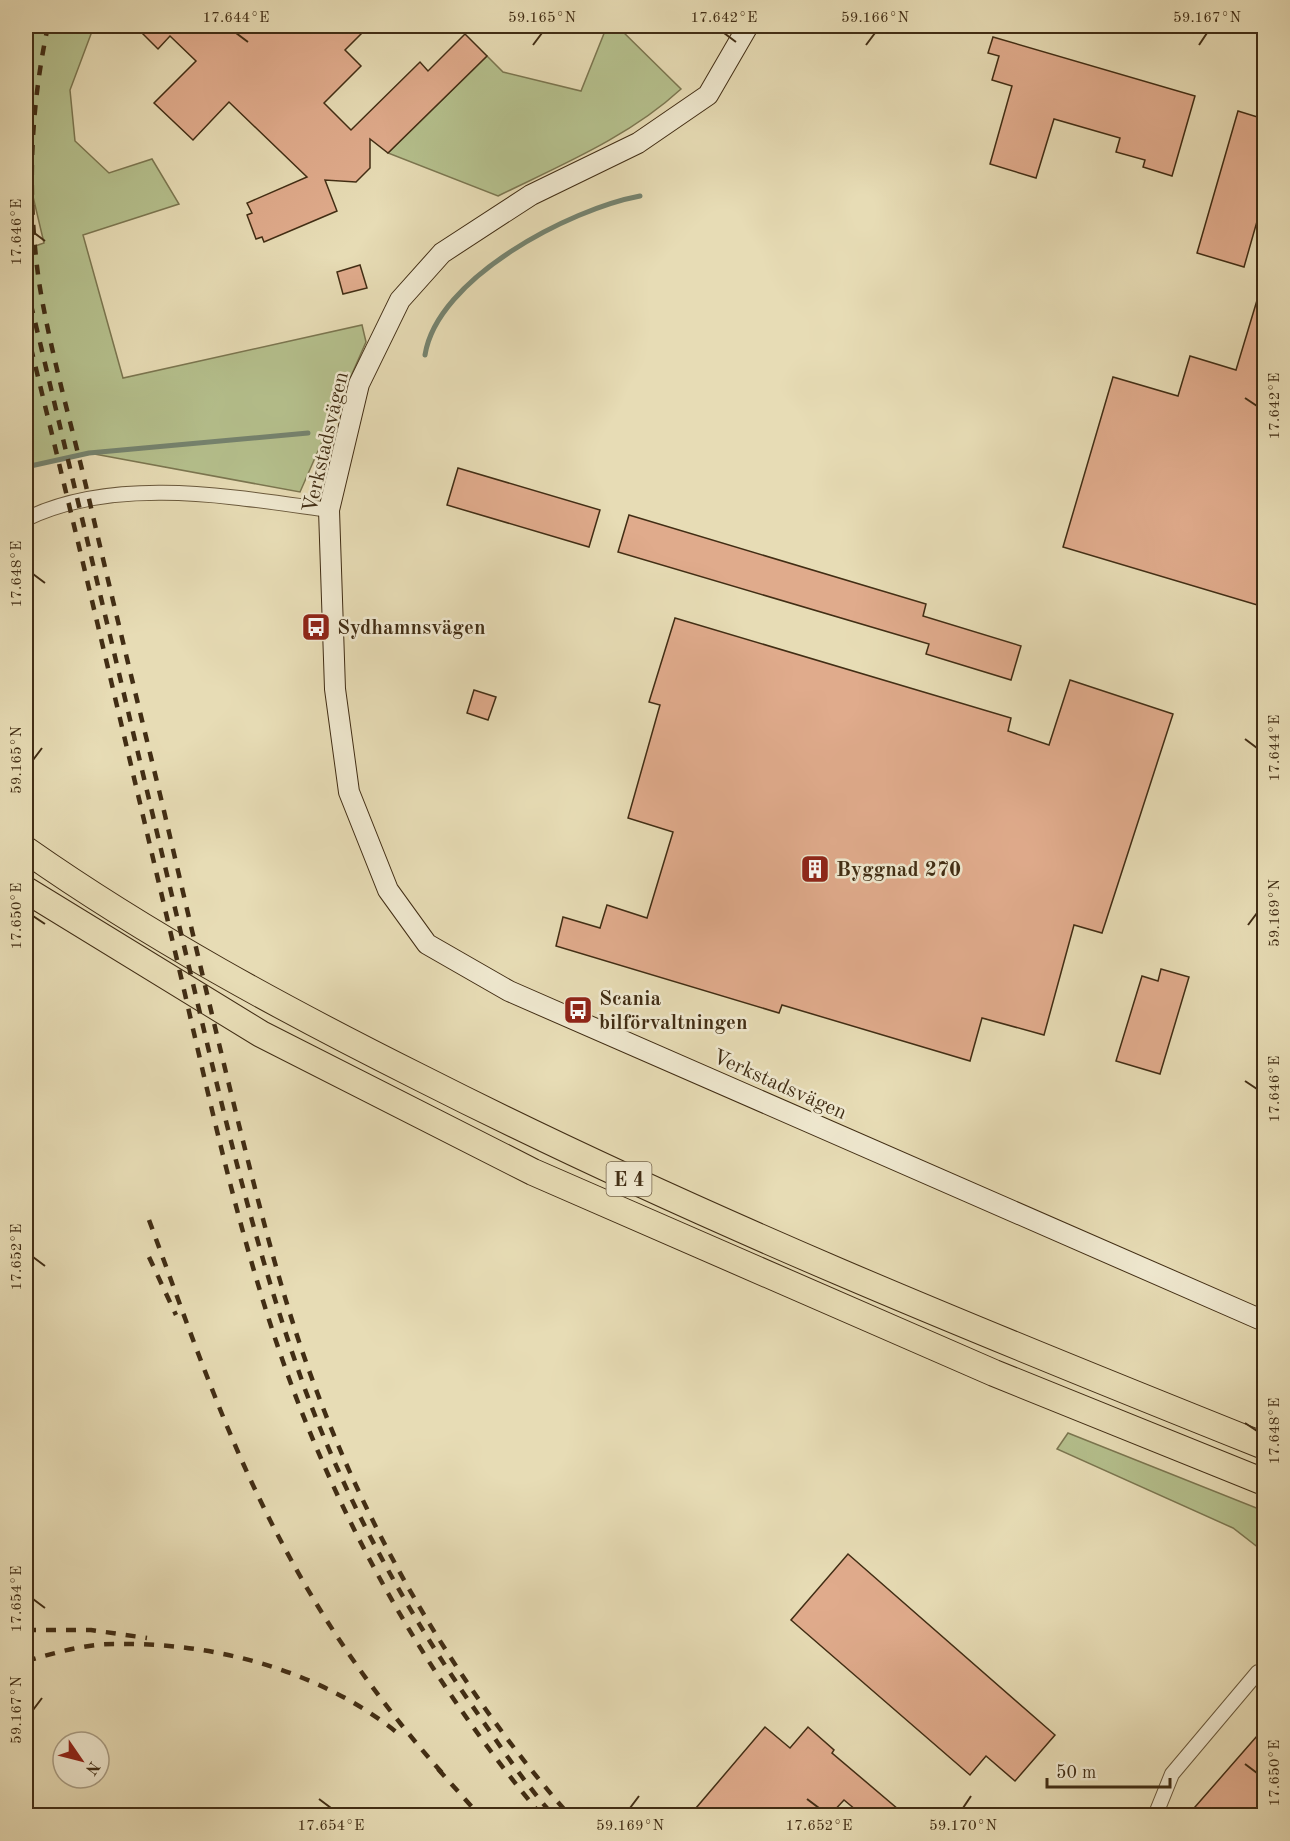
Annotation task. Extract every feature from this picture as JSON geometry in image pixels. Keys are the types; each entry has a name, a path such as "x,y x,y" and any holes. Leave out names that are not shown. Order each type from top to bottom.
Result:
{"highway":[{"name":"E 4","path":"26,850 60,874 273,1003 547,1142 767,1241 1008,1344 1264,1446"},
{"name":"E 4","path":"26,890 261,1034 533,1172 756,1272 994,1373 1264,1482"}],"main road":[{"name":"Verkstadsvägen","path":"748,26 708,95 638,143 531,195 442,253 400,300 359,384 329,510 335,689 349,792 388,890 427,944 509,991 1264,1321"}],"street":[{"path":"26,519 87,500 151,493 329,510"},
{"path":"1155,1815 1172,1774 1258,1672 1264,1674"}],"green space":[{"path":"26,26 94,26 70,90 75,141 109,173 152,159 179,204 83,235 123,378 362,325 366,342 300,492 89,453 26,467 26,249 44,243 26,167"},
{"path":"607,26 617,26 681,89 661,106 617,136 498,196 388,153 487,56 503,72 581,91"},
{"path":"1068,1433 1264,1511 1264,1552 1233,1528 1057,1449"}],"building":[{"path":"135,26 369,26 345,50 361,66 324,103 351,130 420,62 428,71 465,34 487,56 388,153 370,139 370,168 356,182 325,180 337,211 264,242 262,237 256,239 247,215 252,213 247,203 307,177 229,102 193,140 154,103 196,61 170,36 158,49"},
{"path":"993,37 1195,96 1172,176 1143,167 1145,160 1116,152 1120,138 1054,119 1036,178 990,164 1012,86 992,80 999,56 988,53"},
{"path":"1238,111 1264,119 1264,197 1244,267 1197,253"},
{"path":"360,265 367,288 343,294 337,272"},
{"path":"1261,287 1264,287 1264,607 1063,547 1113,377 1178,396 1190,356 1236,370"},
{"path":"458,468 600,510 589,547 447,505"},
{"path":"629,515 926,604 923,616 1021,646 1011,680 926,654 929,644 618,552"},
{"name":"Byggnad 270","path":"675,618 1011,718 1008,731 1049,745 1070,680 1173,714 1102,933 1074,925 1044,1035 982,1018 970,1061 782,1005 779,1013 556,946 563,917 600,928 607,905 647,918 673,832 628,818 660,705 649,702"},
{"path":"474,690 496,697 488,720 467,713"},
{"path":"1161,969 1189,977 1160,1074 1116,1061 1142,976 1158,981"},
{"path":"848,1554 1055,1735 1015,1781 986,1756 970,1775 791,1620"},
{"path":"765,1727 790,1748 808,1727 834,1750 832,1753 905,1815 862,1815 844,1800 830,1815 704,1815 696,1808"},
{"path":"1264,1728 1264,1815 1188,1815"}],"waterway":[{"path":"425,355 435,327 454,300 480,274 544,232 611,203 640,196"},
{"path":"26,467 89,453 308,433"}],"railway":[{"path":"48,26 37,89 32,153 33,218 39,282 54,359 223,1062 295,1331 317,1392 365,1506 424,1615 493,1719 530,1769 570,1816"},
{"path":"26,284 202,1024 249,1210 285,1332 306,1392 340,1474 400,1592 471,1704 521,1775 554,1816"},
{"path":"26,328 216,1128 242,1229 272,1329 321,1459 383,1585 457,1704 542,1816"},
{"path":"149,1220 226,1424 282,1543 317,1605 355,1663 397,1720 443,1774"},
{"path":"149,1257 176,1315"},
{"path":"26,1630 91,1630 147,1638"},
{"path":"26,1661 81,1647 103,1644 191,1648 229,1655 266,1665 337,1694 400,1735"},
{"path":"438,1769 480,1816"}],"place":[{"name":"Sydhamnsvägen","path":"316,627"},
{"name":"Byggnad 270","path":"815,869"},
{"name":"Scania bilförvaltningen","path":"578,1010"}]}
